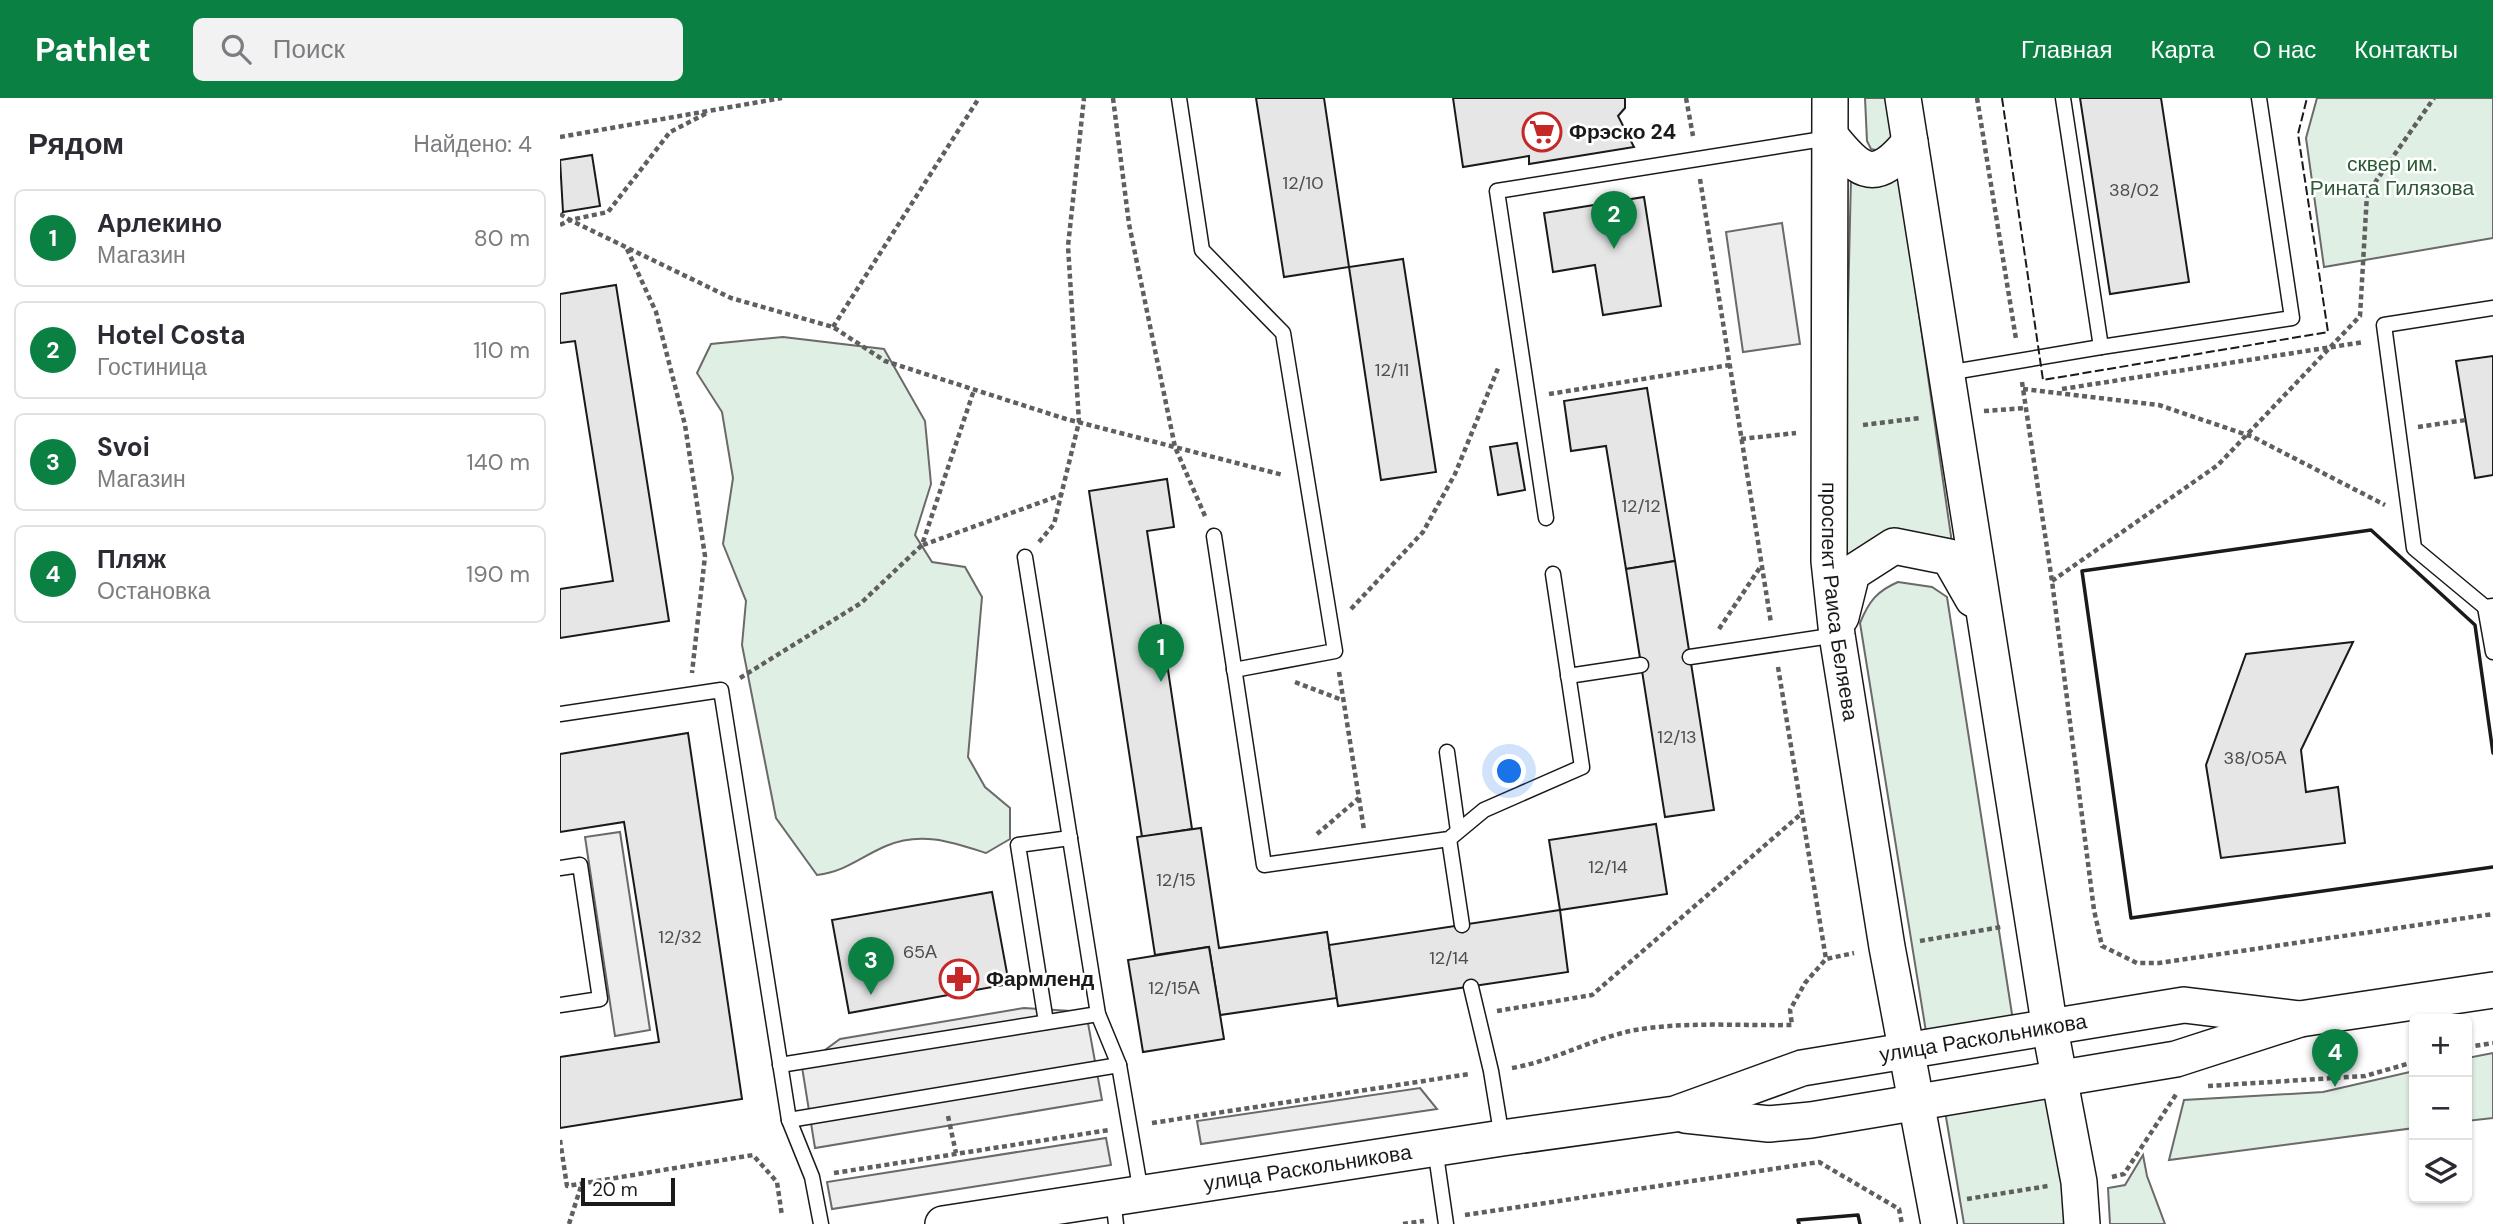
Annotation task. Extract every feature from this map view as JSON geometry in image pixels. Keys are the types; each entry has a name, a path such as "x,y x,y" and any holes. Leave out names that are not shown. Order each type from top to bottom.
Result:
{"street":[{"name":"проспект Раиса Беляева","path":"1830,98 1829,561 1837,635 1887,947 1915,1101 1949,1212"},
{"path":"1903,98 2050,1029 2079,1182 2082,1224"},
{"path":"1832,138 1854,165 1870,170 1897,158 1910,142"},
{"path":"1837,635 1852,573 1894,546 1949,557 1984,618"},
{"name":"улица Раскольникова","path":"1675,1114 1769,1124 1811,1120 2176,1059 2300,1018 2493,990"},
{"name":"улица Раскольникова","path":"943,1224 1123,1205 1435,1148 1675,1114 1801,1068 2184,1005 2300,1018"}],"lane":[{"path":"1179,98 1202,250 1283,333 1310,482 1335,651 1234,670"},
{"path":"2063,98 2101,347"},
{"path":"1946,373 2292,318 2259,98"},
{"path":"1546,518 1497,191 1832,138"},
{"path":"2493,308 2384,325 2414,548 2489,606 2493,653"},
{"path":"1213,537 1265,865 1454,835 1483,810 1582,767 1553,574"},
{"path":"1025,557 1098,1014 1119,1065 1129,1126 1123,1205"},
{"path":"1696,656 1837,635"},
{"path":"1569,676 1641,665"},
{"path":"560,714 721,690 789,1120 812,1177 821,1224"},
{"path":"1447,752 1462,925"},
{"path":"1046,1022 1018,845 1070,838"},
{"path":"560,868 580,865 600,999 560,1004"},
{"path":"1471,986 1491,1071 1502,1138"},
{"path":"780,1065 1098,1014"},
{"path":"789,1120 1119,1065"},
{"path":"1435,1148 1445,1220"}],"path":[{"path":"560,137 782,98"},
{"path":"834,327 979,98"},
{"path":"1025,557 1054,524 1079,422 1068,246 1084,98"},
{"path":"1113,98 1129,224 1175,447 1213,537"},
{"path":"1686,98 1826,959"},
{"path":"1977,98 2020,360 2052,581 2094,910 2102,946 2137,963 2159,963 2493,914"},
{"path":"2052,581 2218,465 2360,316 2367,194 2434,98"},
{"path":"560,225 570,220 608,212 670,132 713,110"},
{"path":"560,214 731,298 834,327 885,361 1079,422 1310,482"},
{"path":"626,247 656,312 685,425 705,555 690,694"},
{"path":"1332,630 1423,531 1455,474 1517,323"},
{"path":"2054,390 2386,339"},
{"path":"1527,397 1730,365"},
{"path":"2023,388 2159,405 2247,435 2410,518"},
{"path":"922,545 974,390"},
{"path":"1980,412 2026,408"},
{"path":"1861,425 1928,418"},
{"path":"2398,430 2466,420"},
{"path":"1741,439 1810,431"},
{"path":"721,690 861,603 922,545 1061,495"},
{"path":"1696,656 1762,566"},
{"path":"1335,651 1367,850"},
{"path":"1285,862 1359,798"},
{"path":"1477,1015 1592,995 1802,813"},
{"path":"1916,941 2007,926"},
{"path":"826,1175 1541,1063 1630,1031 1675,1027 1792,1026 1790,1010 1805,983 1826,959 1866,951"},
{"path":"2159,963 2162,971"},
{"path":"2472,1046 2493,1043"},
{"path":"2206,1086 2365,1076 2409,1063"},
{"path":"2103,1178 2124,1174 2180,1088"},
{"path":"944,1094 956,1153"},
{"path":"560,1140 567,1186 753,1155 777,1182 782,1216"},
{"path":"1403,1224 1445,1220 1819,1163 1899,1209"},
{"path":"569,1224 582,1183"},
{"path":"1949,1212 2053,1185"}],"green space":[{"path":"1865,98 1889,98 1895,137 1880,151 1871,149 1867,141"},
{"name":"сквер им. Рината Гилязова","path":"2317,98 2493,98 2493,238 2324,267 2306,138"},
{"path":"1899,175 1953,550 1896,538 1872,542 1842,559 1851,178"},
{"path":"783,337 884,349 925,421 931,484 915,535 932,562 965,567 982,597 968,757 985,787 1010,808 1010,839 986,853 949,842 912,839 886,846 845,867 817,875 776,818 742,645 746,601 723,544 733,478 722,412 697,373 711,344"},
{"path":"1898,582 1932,587 1947,597 2014,1027 1927,1038 1860,623 1875,598 1884,589"},
{"path":"2493,1053 2493,1118 2472,1120 2472,1057"},
{"path":"2409,1072 2409,1129 2169,1160 2184,1100 2323,1092"},
{"path":"2051,1094 2070,1224 1964,1224 1945,1111"},
{"path":"2143,1155 2147,1176 2165,1224 2110,1224 2108,1188 2125,1185"}],"shaded area":[{"path":"1782,223 1800,344 1743,352 1726,232"},
{"path":"620,832 650,1030 615,1036 585,837"},
{"path":"1024,1008 1086,1012 1102,1100 815,1148 802,1067 840,1039"},
{"path":"1420,1088 1437,1109 1201,1144 1197,1121"},
{"path":"1106,1138 1111,1165 832,1209 827,1182"}],"building":[{"path":"1256,98 1324,98 1349,267 1284,277"},
{"name":"Фрэско 24","path":"1453,98 1625,98 1625,108 1618,116 1634,147 1529,164 1529,156 1463,167"},
{"path":"2080,98 2161,98 2189,282 2110,294"},
{"path":"592,155 600,206 563,212 560,160"},
{"path":"1644,197 1661,306 1603,315 1595,265 1553,272 1544,213"},
{"path":"1403,259 1436,472 1381,480 1349,267"},
{"path":"616,285 669,621 560,638 560,589 613,581 575,341 560,343 560,294"},
{"path":"2493,356 2493,475 2475,478 2456,361"},
{"path":"1647,388 1675,561 1626,569 1606,446 1571,451 1564,401"},
{"path":"1517,443 1525,490 1498,495 1490,447"},
{"path":"1167,479 1174,527 1147,531 1192,829 1142,837 1089,491"},
{"path":"1675,561 1714,810 1665,817 1626,569"},
{"path":"2353,642 2301,750 2306,792 2338,787 2345,843 2221,858 2206,765 2246,654"},
{"path":"688,733 742,1099 560,1128 560,1057 659,1042 624,822 560,832 560,754"},
{"path":"1656,824 1667,894 1560,910 1549,840"},
{"path":"1201,828 1219,948 1327,932 1337,998 1220,1015 1209,947 1155,955 1137,837"},
{"path":"992,892 1009,984 849,1013 832,920"},
{"path":"1560,910 1568,972 1338,1006 1329,945"},
{"path":"1209,947 1224,1039 1143,1052 1128,960"}],"fence":[{"path":"2002,98 2043,380 2328,332 2298,134 2307,98"}],"wall":[{"path":"2493,753 2475,625 2371,530 2082,571 2131,918 2493,867"},
{"path":"1799,1224 1798,1220 1858,1215 1860,1224"}],"place":[{"name":"Фрэско 24","path":"1542,132"},
{"name":"Hotel Costa","path":"1614,249"},
{"name":"Арлекино","path":"1161,682"},
{"name":"Фармленд","path":"959,979"},
{"name":"Svoi","path":"871,995"},
{"name":"Пляж","path":"2335,1087"}]}
